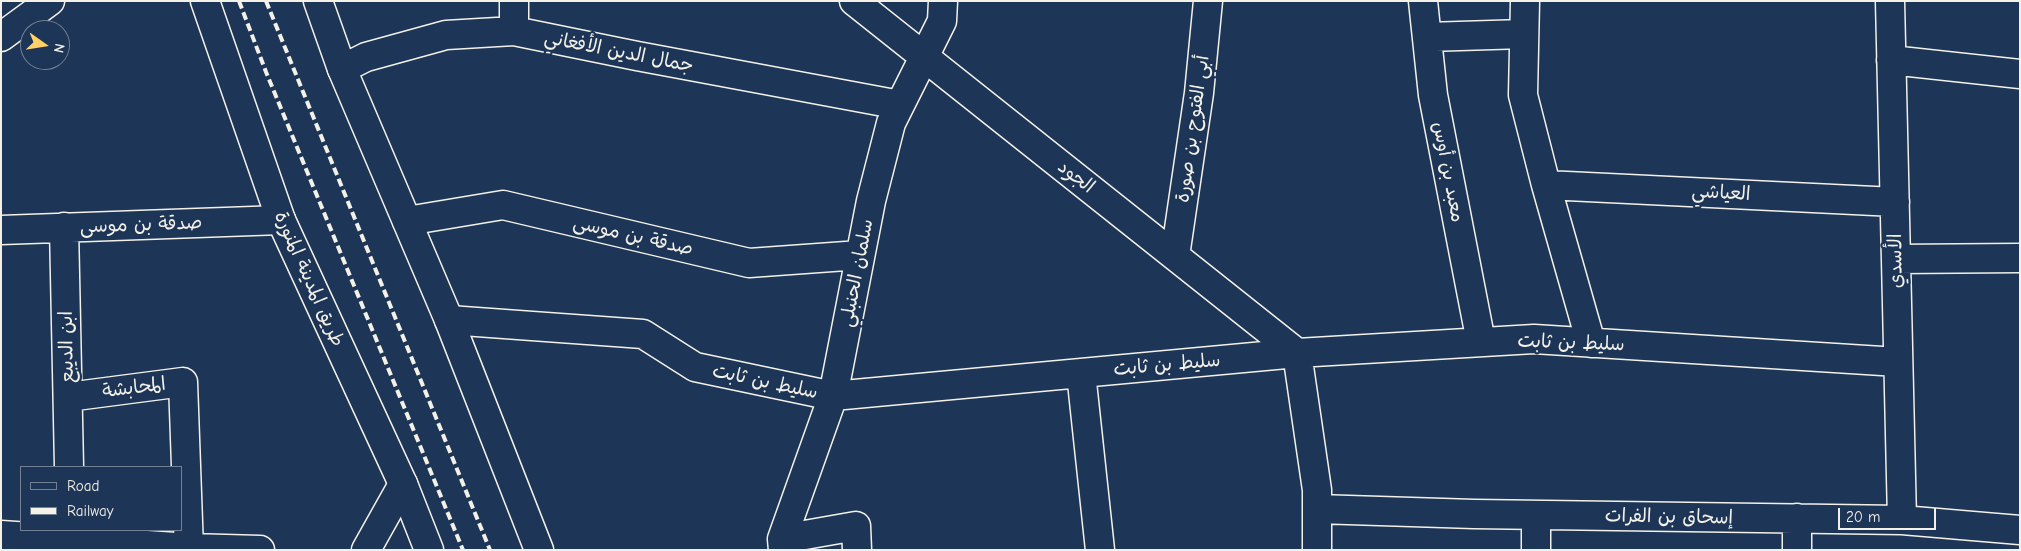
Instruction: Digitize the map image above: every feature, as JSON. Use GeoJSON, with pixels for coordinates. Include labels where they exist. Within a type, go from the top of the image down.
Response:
{"type":"FeatureCollection","features":[{"type":"Feature","properties":{"kind":"street"},"geometry":{"type":"LineString","coordinates":[[1,37],[50,1]]}},
{"type":"Feature","properties":{"kind":"street","name":"طريق المدينة المنورة"},"geometry":{"type":"LineString","coordinates":[[206,1],[281,220],[402,484],[429,550]]}},
{"type":"Feature","properties":{"kind":"street"},"geometry":{"type":"LineString","coordinates":[[318,1],[342,69],[449,320],[539,550]]}},
{"type":"Feature","properties":{"kind":"street"},"geometry":{"type":"LineString","coordinates":[[514,1],[514,31]]}},
{"type":"Feature","properties":{"kind":"street","name":"الجود"},"geometry":{"type":"LineString","coordinates":[[854,1],[1296,353]]}},
{"type":"Feature","properties":{"kind":"street","name":"سلمان الحنبلي"},"geometry":{"type":"LineString","coordinates":[[782,544],[833,396],[871,201],[891,123],[942,21],[943,1]]}},
{"type":"Feature","properties":{"kind":"street","name":"أبي الفتوح بن صورة"},"geometry":{"type":"LineString","coordinates":[[1175,256],[1199,92],[1208,1]]}},
{"type":"Feature","properties":{"kind":"street","name":"معبد بن أوس"},"geometry":{"type":"LineString","coordinates":[[1422,1],[1433,95],[1481,342]]}},
{"type":"Feature","properties":{"kind":"street"},"geometry":{"type":"LineString","coordinates":[[1525,1],[1523,95],[1546,185],[1591,342]]}},
{"type":"Feature","properties":{"kind":"street","name":"الأسدي"},"geometry":{"type":"LineString","coordinates":[[1890,1],[1902,520]]}},
{"type":"Feature","properties":{"kind":"street","name":"جمال الدين الأفغاني"},"geometry":{"type":"LineString","coordinates":[[342,69],[366,57],[446,35],[514,31],[900,105]]}},
{"type":"Feature","properties":{"kind":"street"},"geometry":{"type":"LineString","coordinates":[[1427,37],[1524,34]]}},
{"type":"Feature","properties":{"kind":"street"},"geometry":{"type":"LineString","coordinates":[[1891,60],[2020,74]]}},
{"type":"Feature","properties":{"kind":"street","name":"العياشي"},"geometry":{"type":"LineString","coordinates":[[1546,185],[1895,202]]}},
{"type":"Feature","properties":{"kind":"street","name":"صدقة بن موسى"},"geometry":{"type":"LineString","coordinates":[[407,221],[503,205],[748,263],[860,255]]}},
{"type":"Feature","properties":{"kind":"street","name":"صدقة بن موسى"},"geometry":{"type":"LineString","coordinates":[[1,230],[281,220]]}},
{"type":"Feature","properties":{"kind":"street","name":"ابن الديبع"},"geometry":{"type":"LineString","coordinates":[[64,227],[70,466]]}},
{"type":"Feature","properties":{"kind":"street"},"geometry":{"type":"LineString","coordinates":[[1896,259],[2020,258]]}},
{"type":"Feature","properties":{"kind":"street","name":"سليط بن ثابت"},"geometry":{"type":"LineString","coordinates":[[449,320],[643,334],[695,367],[833,396],[1296,353],[1534,339],[1898,362]]}},
{"type":"Feature","properties":{"kind":"street"},"geometry":{"type":"LineString","coordinates":[[1296,353],[1317,490],[1317,550]]}},
{"type":"Feature","properties":{"kind":"street"},"geometry":{"type":"LineString","coordinates":[[1081,373],[1100,550]]}},
{"type":"Feature","properties":{"kind":"street","name":"المحابشة"},"geometry":{"type":"LineString","coordinates":[[68,397],[183,382],[189,549]]}},
{"type":"Feature","properties":{"kind":"street"},"geometry":{"type":"LineString","coordinates":[[366,550],[402,484]]}},
{"type":"Feature","properties":{"kind":"street","name":"إسحاق بن الفرات"},"geometry":{"type":"LineString","coordinates":[[1317,509],[1536,515],[1902,520],[2020,530]]}},
{"type":"Feature","properties":{"kind":"street"},"geometry":{"type":"LineString","coordinates":[[1536,515],[1536,550]]}},
{"type":"Feature","properties":{"kind":"street"},"geometry":{"type":"LineString","coordinates":[[1797,518],[1797,550]]}},
{"type":"Feature","properties":{"kind":"street"},"geometry":{"type":"LineString","coordinates":[[782,544],[856,526],[857,550]]}},
{"type":"Feature","properties":{"kind":"street"},"geometry":{"type":"LineString","coordinates":[[1,535],[189,549],[260,550]]}},
{"type":"Feature","properties":{"kind":"railway"},"geometry":{"type":"LineString","coordinates":[[239,1],[266,72],[463,550]]}},
{"type":"Feature","properties":{"kind":"railway"},"geometry":{"type":"LineString","coordinates":[[266,1],[490,550]]}}]}
